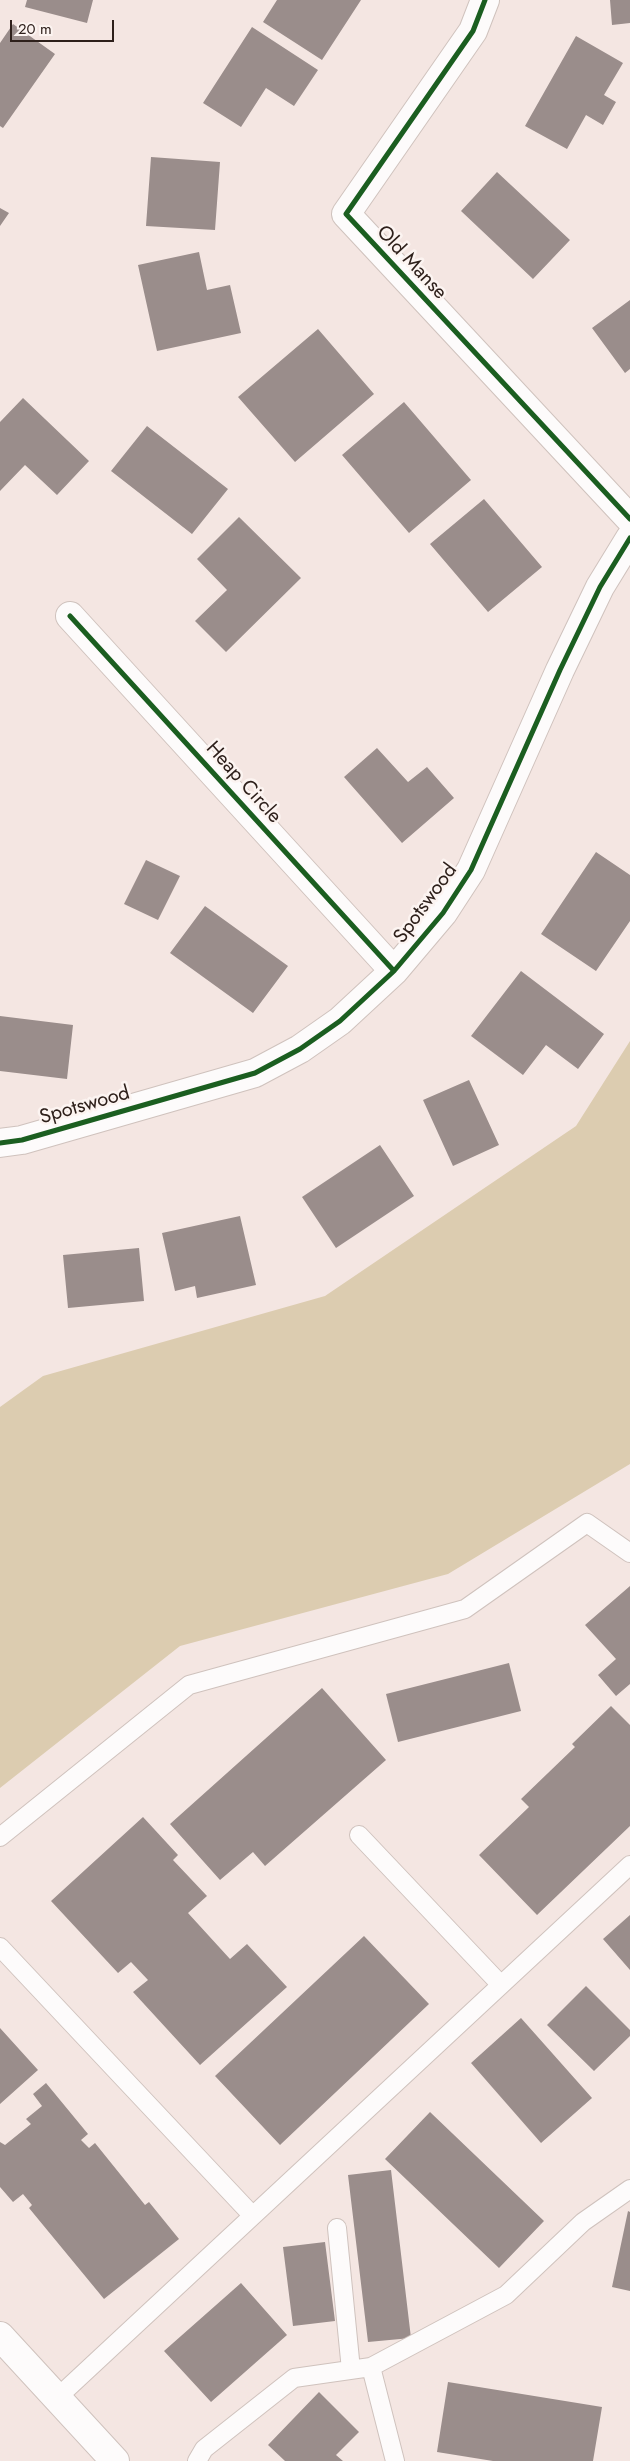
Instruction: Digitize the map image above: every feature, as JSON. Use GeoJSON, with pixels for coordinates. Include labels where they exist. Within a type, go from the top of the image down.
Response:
{"type":"FeatureCollection","features":[{"type":"Feature","properties":{"kind":"street","name":"Old Manse"},"geometry":{"type":"LineString","coordinates":[[485,0],[473,31],[346,214],[630,519]]}},
{"type":"Feature","properties":{"kind":"street","name":"Spotswood"},"geometry":{"type":"LineString","coordinates":[[0,1143],[22,1140],[255,1073],[300,1049],[340,1021],[394,970],[443,913],[471,870],[564,662],[600,587],[630,538]]}},
{"type":"Feature","properties":{"kind":"street","name":"Heap Circle"},"geometry":{"type":"LineString","coordinates":[[70,616],[394,970]]}},
{"type":"Feature","properties":{"kind":"street"},"geometry":{"type":"LineString","coordinates":[[0,2336],[115,2461]]}},
{"type":"Feature","properties":{"kind":"lane"},"geometry":{"type":"LineString","coordinates":[[0,1837],[189,1685],[465,1609],[587,1523],[630,1553]]}},
{"type":"Feature","properties":{"kind":"lane"},"geometry":{"type":"LineString","coordinates":[[359,1835],[502,1985]]}},
{"type":"Feature","properties":{"kind":"lane"},"geometry":{"type":"LineString","coordinates":[[57,2398],[630,1864]]}},
{"type":"Feature","properties":{"kind":"lane"},"geometry":{"type":"LineString","coordinates":[[0,1947],[252,2215]]}},
{"type":"Feature","properties":{"kind":"lane"},"geometry":{"type":"LineString","coordinates":[[197,2461],[204,2449],[294,2378],[371,2367],[506,2295],[583,2222],[630,2189]]}},
{"type":"Feature","properties":{"kind":"lane"},"geometry":{"type":"LineString","coordinates":[[337,2228],[351,2370]]}},
{"type":"Feature","properties":{"kind":"lane"},"geometry":{"type":"LineString","coordinates":[[371,2367],[395,2461]]}},
{"type":"Feature","properties":{"kind":"shaded area"},"geometry":{"type":"Polygon","coordinates":[[[630,1041],[630,1464],[448,1574],[180,1646],[0,1788],[0,1407],[43,1376],[325,1296],[576,1126],[630,1041]]]}},
{"type":"Feature","properties":{"kind":"building"},"geometry":{"type":"Polygon","coordinates":[[[27,0],[93,0],[87,23],[25,7],[27,0]]]}},
{"type":"Feature","properties":{"kind":"building"},"geometry":{"type":"Polygon","coordinates":[[[277,0],[361,0],[322,60],[263,22],[277,0]]]}},
{"type":"Feature","properties":{"kind":"building"},"geometry":{"type":"Polygon","coordinates":[[[610,0],[630,0],[630,23],[612,25],[610,0]]]}},
{"type":"Feature","properties":{"kind":"building"},"geometry":{"type":"Polygon","coordinates":[[[13,24],[55,54],[3,128],[0,126],[0,43],[13,24]]]}},
{"type":"Feature","properties":{"kind":"building"},"geometry":{"type":"Polygon","coordinates":[[[252,27],[318,70],[294,106],[266,88],[241,127],[203,103],[252,27]]]}},
{"type":"Feature","properties":{"kind":"building"},"geometry":{"type":"Polygon","coordinates":[[[576,36],[623,63],[604,95],[616,102],[603,125],[586,115],[567,149],[525,126],[576,36]]]}},
{"type":"Feature","properties":{"kind":"building"},"geometry":{"type":"Polygon","coordinates":[[[151,157],[220,162],[215,230],[146,226],[151,157]]]}},
{"type":"Feature","properties":{"kind":"building"},"geometry":{"type":"Polygon","coordinates":[[[497,172],[570,240],[533,279],[461,211],[497,172]]]}},
{"type":"Feature","properties":{"kind":"building"},"geometry":{"type":"Polygon","coordinates":[[[0,208],[9,213],[0,226],[0,208]]]}},
{"type":"Feature","properties":{"kind":"building"},"geometry":{"type":"Polygon","coordinates":[[[199,252],[207,290],[230,285],[241,333],[157,351],[138,265],[199,252]]]}},
{"type":"Feature","properties":{"kind":"building"},"geometry":{"type":"Polygon","coordinates":[[[630,300],[630,369],[625,373],[592,328],[630,300]]]}},
{"type":"Feature","properties":{"kind":"building"},"geometry":{"type":"Polygon","coordinates":[[[318,329],[374,394],[295,462],[238,397],[318,329]]]}},
{"type":"Feature","properties":{"kind":"building"},"geometry":{"type":"Polygon","coordinates":[[[23,398],[89,461],[57,495],[25,465],[0,491],[0,422],[23,398]]]}},
{"type":"Feature","properties":{"kind":"building"},"geometry":{"type":"Polygon","coordinates":[[[404,402],[471,480],[409,533],[342,455],[404,402]]]}},
{"type":"Feature","properties":{"kind":"building"},"geometry":{"type":"Polygon","coordinates":[[[147,426],[228,489],[192,534],[111,471],[147,426]]]}},
{"type":"Feature","properties":{"kind":"building"},"geometry":{"type":"Polygon","coordinates":[[[484,499],[542,567],[488,612],[430,544],[484,499]]]}},
{"type":"Feature","properties":{"kind":"building"},"geometry":{"type":"Polygon","coordinates":[[[239,517],[301,578],[226,652],[195,621],[227,590],[197,559],[239,517]]]}},
{"type":"Feature","properties":{"kind":"building"},"geometry":{"type":"Polygon","coordinates":[[[377,748],[408,782],[427,767],[454,798],[402,843],[344,777],[377,748]]]}},
{"type":"Feature","properties":{"kind":"building"},"geometry":{"type":"Polygon","coordinates":[[[596,852],[630,875],[630,921],[596,971],[541,934],[596,852]]]}},
{"type":"Feature","properties":{"kind":"building"},"geometry":{"type":"Polygon","coordinates":[[[146,860],[180,876],[158,920],[124,904],[146,860]]]}},
{"type":"Feature","properties":{"kind":"building"},"geometry":{"type":"Polygon","coordinates":[[[205,906],[288,966],[253,1013],[170,953],[205,906]]]}},
{"type":"Feature","properties":{"kind":"building"},"geometry":{"type":"Polygon","coordinates":[[[521,971],[604,1034],[578,1069],[546,1045],[523,1075],[471,1036],[521,971]]]}},
{"type":"Feature","properties":{"kind":"building"},"geometry":{"type":"Polygon","coordinates":[[[0,1016],[73,1025],[67,1079],[0,1071],[0,1016]]]}},
{"type":"Feature","properties":{"kind":"building"},"geometry":{"type":"Polygon","coordinates":[[[469,1080],[499,1145],[453,1166],[423,1100],[469,1080]]]}},
{"type":"Feature","properties":{"kind":"building"},"geometry":{"type":"Polygon","coordinates":[[[380,1145],[414,1196],[336,1248],[302,1197],[380,1145]]]}},
{"type":"Feature","properties":{"kind":"building"},"geometry":{"type":"Polygon","coordinates":[[[240,1216],[256,1285],[197,1298],[195,1286],[175,1291],[162,1233],[240,1216]]]}},
{"type":"Feature","properties":{"kind":"building"},"geometry":{"type":"Polygon","coordinates":[[[139,1248],[144,1301],[68,1308],[63,1255],[139,1248]]]}},
{"type":"Feature","properties":{"kind":"building"},"geometry":{"type":"Polygon","coordinates":[[[630,1586],[630,1684],[616,1696],[598,1675],[616,1659],[585,1625],[630,1586]]]}},
{"type":"Feature","properties":{"kind":"building"},"geometry":{"type":"Polygon","coordinates":[[[509,1663],[521,1711],[398,1742],[386,1694],[509,1663]]]}},
{"type":"Feature","properties":{"kind":"building"},"geometry":{"type":"Polygon","coordinates":[[[322,1688],[386,1760],[265,1866],[253,1852],[220,1880],[170,1824],[322,1688]]]}},
{"type":"Feature","properties":{"kind":"building"},"geometry":{"type":"Polygon","coordinates":[[[611,1706],[630,1725],[630,1826],[537,1915],[479,1855],[529,1807],[521,1799],[575,1747],[572,1744],[611,1706]]]}},
{"type":"Feature","properties":{"kind":"building"},"geometry":{"type":"Polygon","coordinates":[[[143,1817],[178,1855],[173,1860],[207,1896],[188,1913],[230,1959],[247,1944],[287,1987],[200,2065],[133,1992],[148,1980],[131,1962],[118,1973],[51,1901],[143,1817]]]}},
{"type":"Feature","properties":{"kind":"building"},"geometry":{"type":"Polygon","coordinates":[[[630,1915],[630,1970],[603,1939],[630,1915]]]}},
{"type":"Feature","properties":{"kind":"building"},"geometry":{"type":"Polygon","coordinates":[[[364,1936],[429,2004],[280,2145],[215,2076],[364,1936]]]}},
{"type":"Feature","properties":{"kind":"building"},"geometry":{"type":"Polygon","coordinates":[[[586,1986],[630,2030],[630,2036],[594,2071],[547,2025],[586,1986]]]}},
{"type":"Feature","properties":{"kind":"building"},"geometry":{"type":"Polygon","coordinates":[[[521,2018],[592,2098],[541,2143],[471,2063],[521,2018]]]}},
{"type":"Feature","properties":{"kind":"building"},"geometry":{"type":"Polygon","coordinates":[[[0,2028],[38,2070],[0,2104],[0,2028]]]}},
{"type":"Feature","properties":{"kind":"building"},"geometry":{"type":"Polygon","coordinates":[[[46,2083],[88,2134],[81,2140],[89,2148],[95,2143],[145,2205],[149,2202],[179,2239],[104,2299],[29,2208],[32,2205],[23,2194],[13,2202],[0,2187],[0,2142],[5,2145],[31,2124],[26,2119],[42,2106],[33,2094],[46,2083]]]}},
{"type":"Feature","properties":{"kind":"building"},"geometry":{"type":"Polygon","coordinates":[[[430,2112],[544,2221],[499,2268],[385,2159],[430,2112]]]}},
{"type":"Feature","properties":{"kind":"building"},"geometry":{"type":"Polygon","coordinates":[[[391,2170],[411,2338],[368,2342],[348,2175],[391,2170]]]}},
{"type":"Feature","properties":{"kind":"building"},"geometry":{"type":"Polygon","coordinates":[[[628,2211],[630,2212],[630,2291],[612,2287],[628,2211]]]}},
{"type":"Feature","properties":{"kind":"building"},"geometry":{"type":"Polygon","coordinates":[[[325,2242],[335,2321],[293,2326],[283,2247],[325,2242]]]}},
{"type":"Feature","properties":{"kind":"building"},"geometry":{"type":"Polygon","coordinates":[[[241,2283],[287,2335],[211,2402],[164,2351],[241,2283]]]}},
{"type":"Feature","properties":{"kind":"building"},"geometry":{"type":"Polygon","coordinates":[[[448,2382],[602,2407],[593,2461],[493,2461],[437,2452],[448,2382]]]}},
{"type":"Feature","properties":{"kind":"building"},"geometry":{"type":"Polygon","coordinates":[[[319,2392],[359,2432],[336,2455],[343,2461],[285,2461],[268,2445],[319,2392]]]}},
{"type":"Feature","properties":{"kind":"cycle path"},"geometry":{"type":"LineString","coordinates":[[485,0],[473,31],[346,214],[630,519]]}},
{"type":"Feature","properties":{"kind":"cycle path"},"geometry":{"type":"LineString","coordinates":[[0,1143],[22,1140],[255,1073],[300,1049],[340,1021],[394,971],[443,913],[471,870],[560,670],[600,587],[630,538]]}},
{"type":"Feature","properties":{"kind":"cycle path"},"geometry":{"type":"LineString","coordinates":[[70,616],[394,971]]}}]}
